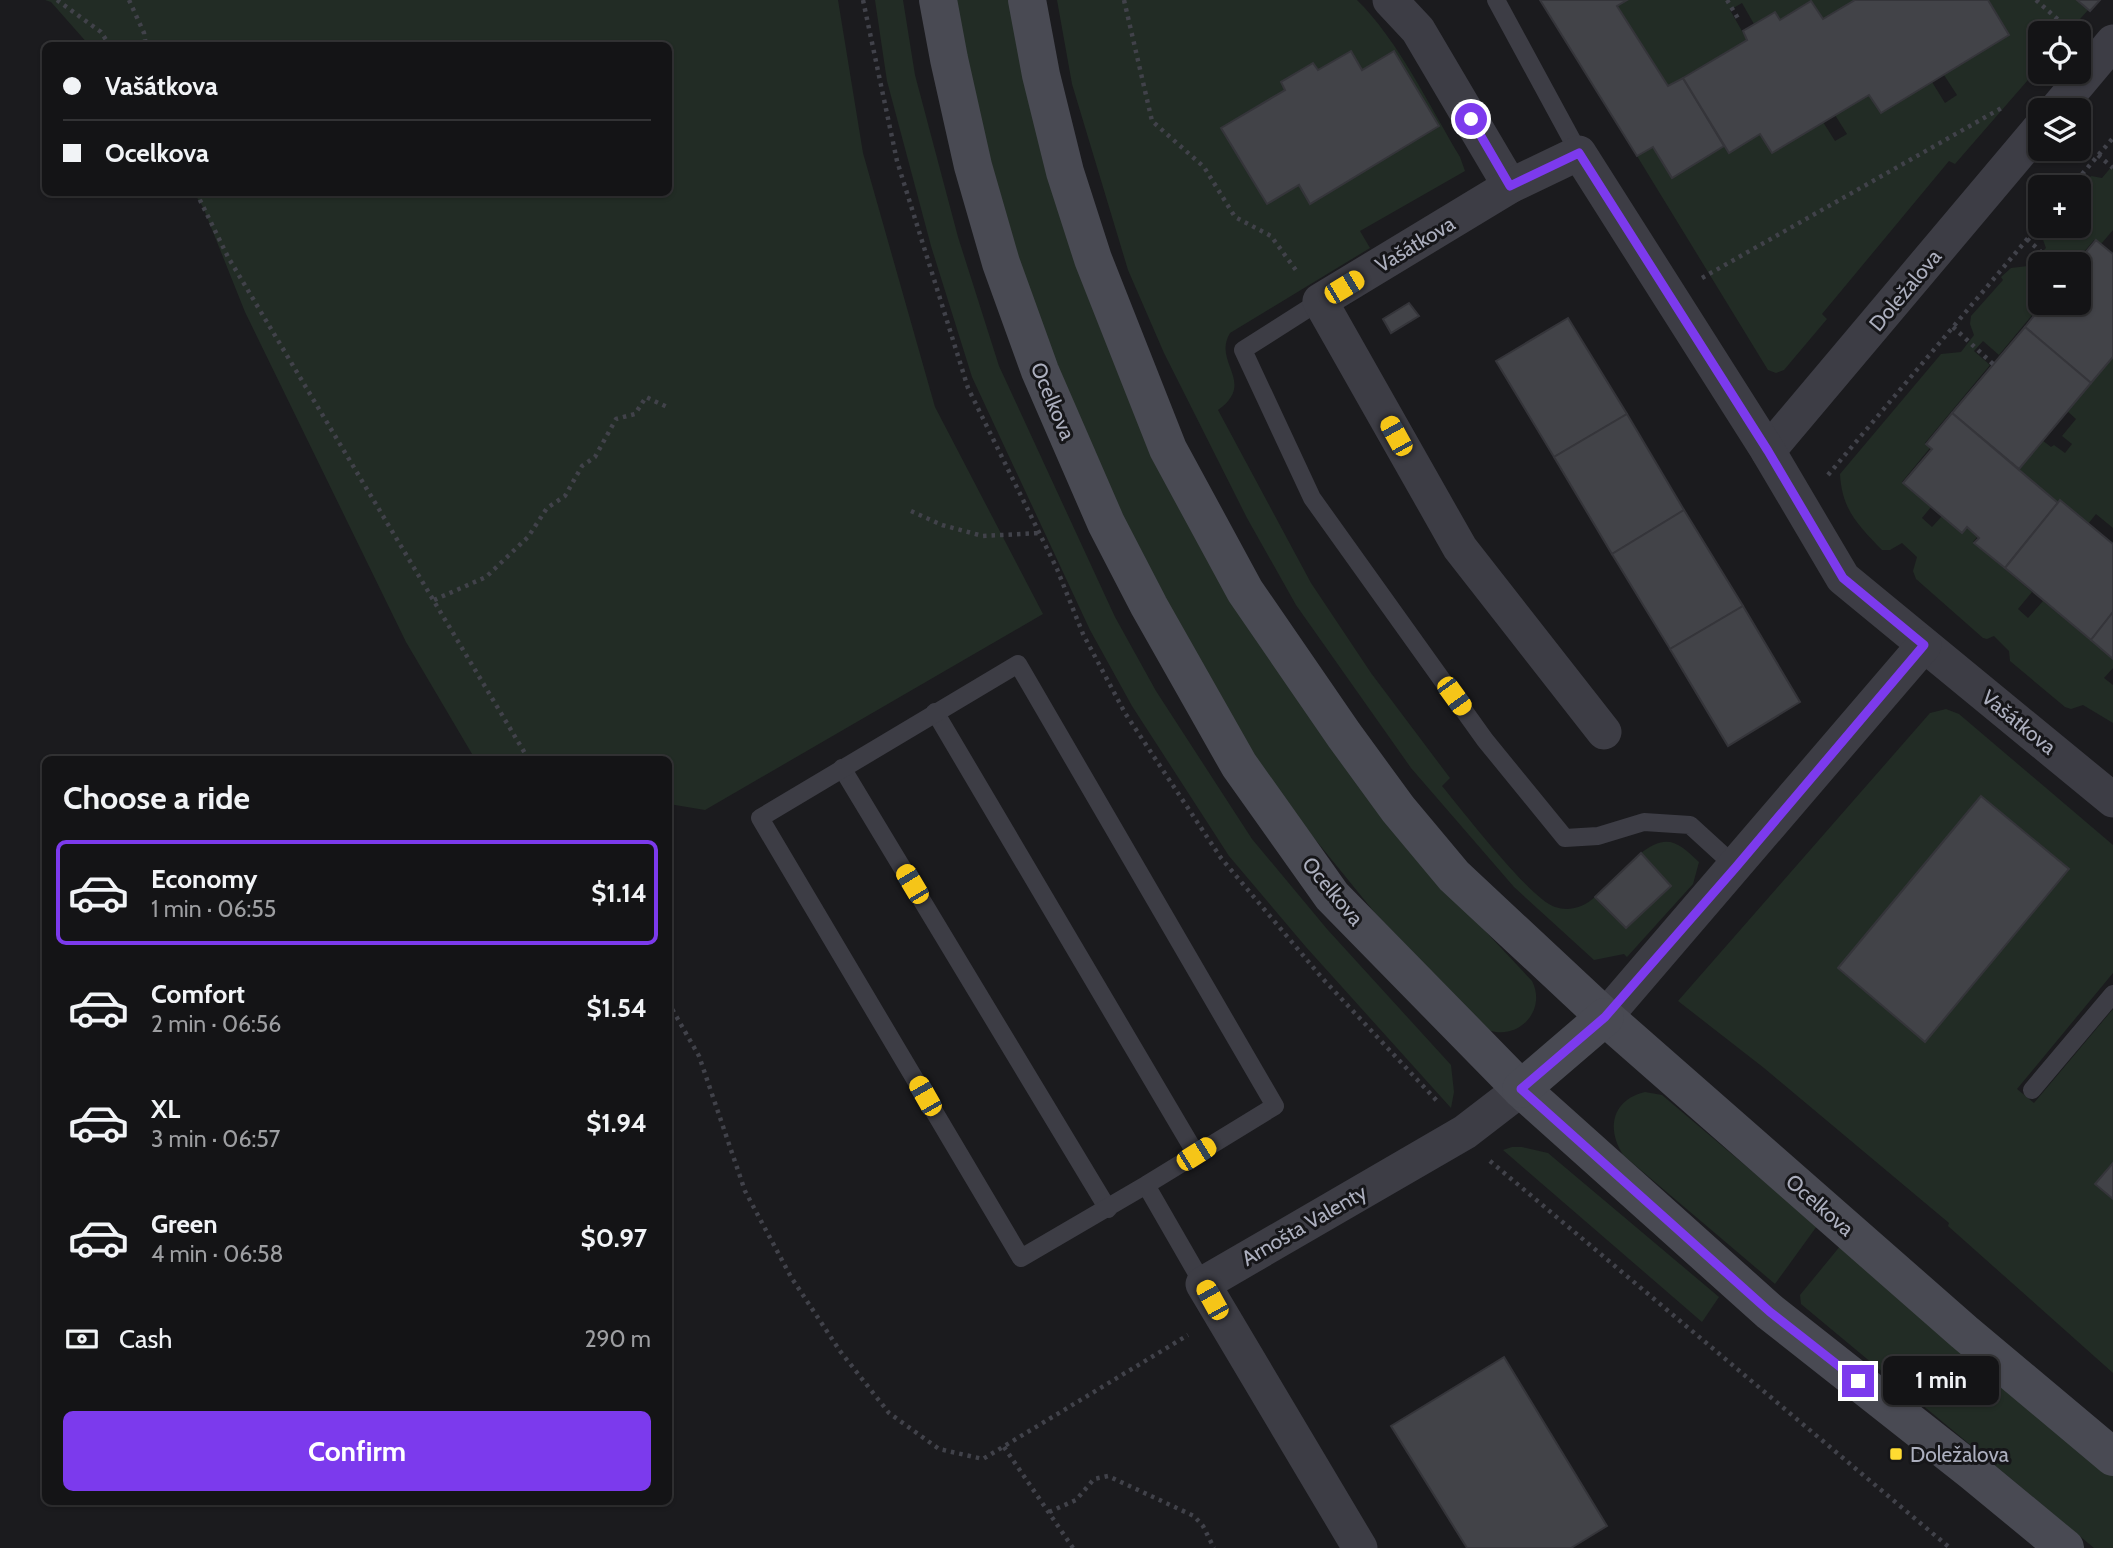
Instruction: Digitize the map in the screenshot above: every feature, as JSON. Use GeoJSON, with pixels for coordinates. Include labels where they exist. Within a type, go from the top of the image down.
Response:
{"type":"FeatureCollection","features":[{"type":"Feature","properties":{"kind":"street","name":"Ocelkova"},"geometry":{"type":"LineString","coordinates":[[938,0],[973,166],[1001,263],[1040,371],[1106,523],[1149,606],[1239,765],[1332,896],[1521,1089],[1770,1312],[2065,1548]]}},
{"type":"Feature","properties":{"kind":"street","name":"Ocelkova"},"geometry":{"type":"LineString","coordinates":[[1027,0],[1041,75],[1065,172],[1093,259],[1168,449],[1245,591],[1398,809],[1454,876],[1605,1017],[1964,1332],[2113,1457]]}},
{"type":"Feature","properties":{"kind":"street"},"geometry":{"type":"LineString","coordinates":[[1390,0],[1418,30],[1510,186]]}},
{"type":"Feature","properties":{"kind":"street"},"geometry":{"type":"LineString","coordinates":[[2066,98],[2113,42]]}},
{"type":"Feature","properties":{"kind":"street","name":"Doležalova"},"geometry":{"type":"LineString","coordinates":[[1768,451],[2028,142]]}},
{"type":"Feature","properties":{"kind":"street","name":"Vašátkova"},"geometry":{"type":"LineString","coordinates":[[1320,301],[1510,186],[1579,153],[1768,451],[1843,578],[2113,800]]}},
{"type":"Feature","properties":{"kind":"street"},"geometry":{"type":"LineString","coordinates":[[1320,301],[1460,548],[1604,732]]}},
{"type":"Feature","properties":{"kind":"street"},"geometry":{"type":"LineString","coordinates":[[1521,1089],[1605,1017],[1924,645]]}},
{"type":"Feature","properties":{"kind":"street","name":"Arnošta Valenty"},"geometry":{"type":"LineString","coordinates":[[1203,1284],[1465,1132],[1521,1089]]}},
{"type":"Feature","properties":{"kind":"street"},"geometry":{"type":"LineString","coordinates":[[1203,1284],[1360,1548]]}},
{"type":"Feature","properties":{"kind":"lane"},"geometry":{"type":"LineString","coordinates":[[1496,0],[1579,153]]}},
{"type":"Feature","properties":{"kind":"lane"},"geometry":{"type":"LineString","coordinates":[[1320,301],[1243,350],[1312,498],[1486,740],[1565,838],[1598,836],[1644,822],[1690,825],[1736,867]]}},
{"type":"Feature","properties":{"kind":"lane"},"geometry":{"type":"LineString","coordinates":[[1018,664],[1275,1105],[1108,1209],[1021,1258],[760,818],[935,712],[1018,664]]}},
{"type":"Feature","properties":{"kind":"lane"},"geometry":{"type":"LineString","coordinates":[[935,712],[1196,1154]]}},
{"type":"Feature","properties":{"kind":"lane"},"geometry":{"type":"LineString","coordinates":[[842,768],[1108,1209]]}},
{"type":"Feature","properties":{"kind":"lane"},"geometry":{"type":"LineString","coordinates":[[2032,1090],[2113,994]]}},
{"type":"Feature","properties":{"kind":"lane"},"geometry":{"type":"LineString","coordinates":[[1146,1185],[1203,1284]]}},
{"type":"Feature","properties":{"kind":"path"},"geometry":{"type":"LineString","coordinates":[[57,0],[101,32],[107,42]]}},
{"type":"Feature","properties":{"kind":"path"},"geometry":{"type":"LineString","coordinates":[[129,0],[145,42]]}},
{"type":"Feature","properties":{"kind":"path"},"geometry":{"type":"LineString","coordinates":[[1124,0],[1152,121],[1204,167],[1235,217],[1271,236],[1320,301]]}},
{"type":"Feature","properties":{"kind":"path"},"geometry":{"type":"LineString","coordinates":[[1727,0],[1739,20]]}},
{"type":"Feature","properties":{"kind":"path"},"geometry":{"type":"LineString","coordinates":[[2036,0],[2060,21]]}},
{"type":"Feature","properties":{"kind":"path"},"geometry":{"type":"LineString","coordinates":[[1670,296],[2009,104]]}},
{"type":"Feature","properties":{"kind":"path"},"geometry":{"type":"LineString","coordinates":[[2081,175],[2113,138]]}},
{"type":"Feature","properties":{"kind":"path"},"geometry":{"type":"LineString","coordinates":[[2098,155],[2113,168]]}},
{"type":"Feature","properties":{"kind":"path"},"geometry":{"type":"LineString","coordinates":[[198,196],[228,257],[527,756]]}},
{"type":"Feature","properties":{"kind":"path"},"geometry":{"type":"LineString","coordinates":[[1791,425],[1825,478],[2027,239],[2041,252]]}},
{"type":"Feature","properties":{"kind":"path"},"geometry":{"type":"LineString","coordinates":[[1953,327],[1993,364]]}},
{"type":"Feature","properties":{"kind":"path"},"geometry":{"type":"LineString","coordinates":[[433,601],[486,577],[528,537],[547,508],[565,496],[582,466],[595,457],[615,419],[635,414],[646,397],[667,407]]}},
{"type":"Feature","properties":{"kind":"path"},"geometry":{"type":"LineString","coordinates":[[911,511],[942,525],[983,536],[1040,533]]}},
{"type":"Feature","properties":{"kind":"path"},"geometry":{"type":"LineString","coordinates":[[672,1009],[699,1056],[745,1191],[791,1277],[840,1351],[889,1413],[939,1449],[983,1460],[1221,1315]]}},
{"type":"Feature","properties":{"kind":"path"},"geometry":{"type":"LineString","coordinates":[[1465,1132],[1488,1159],[1950,1548]]}},
{"type":"Feature","properties":{"kind":"path"},"geometry":{"type":"LineString","coordinates":[[1004,1447],[1073,1548]]}},
{"type":"Feature","properties":{"kind":"path"},"geometry":{"type":"LineString","coordinates":[[1049,1512],[1076,1500],[1094,1479],[1108,1476],[1194,1516],[1203,1526],[1214,1548]]}},
{"type":"Feature","properties":{"kind":"shaded area"},"geometry":{"type":"Polygon","coordinates":[[[45,0],[838,0],[863,153],[935,407],[1043,614],[705,810],[672,804],[672,756],[473,756],[406,642],[245,312],[203,207],[196,196],[672,196],[672,42],[86,42],[51,2],[45,0]]]}},
{"type":"Feature","properties":{"kind":"shaded area"},"geometry":{"type":"Polygon","coordinates":[[[875,0],[903,0],[915,75],[958,237],[999,366],[1115,617],[1156,691],[1252,839],[1327,929],[1451,1065],[1454,1092],[1451,1108],[1306,947],[1229,856],[1132,706],[1090,630],[972,377],[931,246],[887,81],[875,0]]]}},
{"type":"Feature","properties":{"kind":"shaded area"},"geometry":{"type":"Polygon","coordinates":[[[947,0],[1016,0],[1125,380],[1426,868],[1532,981],[1536,1002],[1533,1012],[1520,1027],[1510,1031],[1488,1030],[1375,913],[1288,806],[1213,695],[1122,535],[1015,273],[947,0]]]}},
{"type":"Feature","properties":{"kind":"shaded area"},"geometry":{"type":"Polygon","coordinates":[[[1057,0],[1357,0],[1400,54],[1460,157],[1465,171],[1360,231],[1370,248],[1230,333],[1226,354],[1234,390],[1229,400],[1218,410],[1311,583],[1371,673],[1450,778],[1442,786],[1530,889],[1544,901],[1566,909],[1576,908],[1595,897],[1626,928],[1671,886],[1641,853],[1658,843],[1672,842],[1685,849],[1699,862],[1693,884],[1627,957],[1624,954],[1594,960],[1514,887],[1411,768],[1296,605],[1247,518],[1164,353],[1128,270],[1072,84],[1057,0]],[[1351,51],[1318,70],[1313,63],[1281,82],[1285,90],[1221,128],[1299,185],[1310,203],[1439,126],[1394,51],[1362,70],[1351,51]]]}},
{"type":"Feature","properties":{"kind":"shaded area"},"geometry":{"type":"Polygon","coordinates":[[[1627,0],[1855,0],[1823,19],[1811,1],[1780,20],[1774,12],[1754,24],[1742,3],[1730,10],[1747,40],[1668,86],[1617,6],[1627,0]]]}},
{"type":"Feature","properties":{"kind":"shaded area"},"geometry":{"type":"Polygon","coordinates":[[[1988,0],[2077,0],[2088,10],[2080,19],[2028,21],[2028,80],[1955,164],[1949,161],[1822,314],[1827,319],[1784,370],[1776,373],[1768,370],[1637,156],[1653,147],[1672,178],[1724,146],[1729,153],[1760,134],[1823,122],[1835,141],[1847,134],[1835,115],[1869,95],[1881,113],[1932,82],[1945,103],[1957,95],[1944,75],[2009,35],[1988,0]]]}},
{"type":"Feature","properties":{"kind":"shaded area"},"geometry":{"type":"Polygon","coordinates":[[[2113,165],[2113,230],[2101,244],[2094,240],[2084,252],[2042,252],[2046,248],[2042,238],[2091,238],[2091,176],[2102,178],[2113,165]]]}},
{"type":"Feature","properties":{"kind":"shaded area"},"geometry":{"type":"Polygon","coordinates":[[[2028,266],[2028,315],[2032,315],[1999,355],[1983,341],[1974,351],[1990,365],[1925,443],[1930,448],[1902,482],[1931,507],[1922,518],[1932,527],[1942,516],[1967,527],[1978,536],[1973,542],[2032,592],[2018,609],[2028,618],[2043,601],[2113,659],[2113,668],[2104,678],[2113,685],[2113,723],[2083,705],[2071,709],[2065,707],[2010,661],[2009,651],[1994,636],[1983,638],[1916,579],[1913,571],[1917,557],[1902,543],[1890,550],[1882,550],[1853,516],[1841,487],[1840,474],[1941,354],[1961,352],[1974,335],[1970,324],[1971,316],[2011,268],[2028,266]]]}},
{"type":"Feature","properties":{"kind":"shaded area"},"geometry":{"type":"Polygon","coordinates":[[[2113,355],[2113,528],[2096,514],[2088,524],[2017,469],[2042,440],[2065,453],[2072,444],[2062,436],[2076,419],[2066,410],[2113,355]]]}},
{"type":"Feature","properties":{"kind":"shaded area"},"geometry":{"type":"Polygon","coordinates":[[[1946,709],[1959,714],[2113,845],[2113,973],[2017,1089],[2034,1103],[2113,1009],[2113,1163],[2096,1184],[2113,1199],[2113,1373],[1948,1226],[1949,1223],[1764,1068],[1678,1001],[1930,713],[1946,709]],[[1981,796],[1838,968],[2069,869],[1981,796]]]}},
{"type":"Feature","properties":{"kind":"shaded area"},"geometry":{"type":"Polygon","coordinates":[[[1645,1092],[1662,1095],[1817,1226],[1775,1284],[1623,1155],[1615,1135],[1615,1116],[1625,1101],[1645,1092]]]}},
{"type":"Feature","properties":{"kind":"shaded area"},"geometry":{"type":"Polygon","coordinates":[[[1512,1147],[1548,1153],[1719,1297],[1702,1322],[1503,1150],[1512,1147]]]}},
{"type":"Feature","properties":{"kind":"shaded area"},"geometry":{"type":"Polygon","coordinates":[[[1841,1245],[2113,1476],[2113,1548],[2094,1548],[1801,1304],[1800,1295],[1841,1245]]]}},
{"type":"Feature","properties":{"kind":"building"},"geometry":{"type":"Polygon","coordinates":[[[1540,0],[1627,0],[1617,6],[1668,86],[1683,78],[1724,146],[1672,178],[1653,147],[1637,156],[1540,0]]]}},
{"type":"Feature","properties":{"kind":"building"},"geometry":{"type":"Polygon","coordinates":[[[1855,0],[1988,0],[2009,35],[1881,113],[1869,95],[1772,153],[1760,134],[1729,153],[1683,78],[1747,40],[1743,31],[1775,12],[1780,20],[1811,1],[1823,19],[1855,0]]]}},
{"type":"Feature","properties":{"kind":"building"},"geometry":{"type":"Polygon","coordinates":[[[2077,0],[2100,0],[2090,11],[2077,0]]]}},
{"type":"Feature","properties":{"kind":"building"},"geometry":{"type":"Polygon","coordinates":[[[1351,51],[1362,70],[1394,51],[1439,126],[1310,204],[1299,185],[1267,204],[1221,128],[1285,90],[1281,82],[1313,63],[1318,70],[1351,51]]]}},
{"type":"Feature","properties":{"kind":"building"},"geometry":{"type":"Polygon","coordinates":[[[2096,240],[2113,254],[2113,357],[2091,383],[2025,327],[2034,315],[2091,315],[2091,252],[2086,252],[2096,240]]]}},
{"type":"Feature","properties":{"kind":"building"},"geometry":{"type":"Polygon","coordinates":[[[1409,303],[1419,316],[1391,333],[1383,319],[1409,303]]]}},
{"type":"Feature","properties":{"kind":"building"},"geometry":{"type":"Polygon","coordinates":[[[1568,318],[1627,414],[1554,457],[1496,361],[1568,318]]]}},
{"type":"Feature","properties":{"kind":"building"},"geometry":{"type":"Polygon","coordinates":[[[2025,327],[2091,383],[2019,469],[1952,413],[2025,327]]]}},
{"type":"Feature","properties":{"kind":"building"},"geometry":{"type":"Polygon","coordinates":[[[1952,413],[2058,503],[2005,568],[1974,543],[1979,538],[1967,527],[1962,533],[1903,483],[1932,449],[1926,444],[1952,413]]]}},
{"type":"Feature","properties":{"kind":"building"},"geometry":{"type":"Polygon","coordinates":[[[1627,414],[1684,510],[1612,554],[1554,457],[1627,414]]]}},
{"type":"Feature","properties":{"kind":"building"},"geometry":{"type":"Polygon","coordinates":[[[2060,500],[2113,544],[2113,612],[2091,640],[2005,568],[2060,500]]]}},
{"type":"Feature","properties":{"kind":"building"},"geometry":{"type":"Polygon","coordinates":[[[1684,510],[1743,606],[1670,649],[1612,554],[1684,510]]]}},
{"type":"Feature","properties":{"kind":"building"},"geometry":{"type":"Polygon","coordinates":[[[1743,606],[1800,702],[1728,746],[1670,649],[1743,606]]]}},
{"type":"Feature","properties":{"kind":"building"},"geometry":{"type":"Polygon","coordinates":[[[2113,612],[2113,659],[2091,640],[2113,612]]]}},
{"type":"Feature","properties":{"kind":"building"},"geometry":{"type":"Polygon","coordinates":[[[1981,796],[2069,869],[1925,1042],[1838,968],[1981,796]]]}},
{"type":"Feature","properties":{"kind":"building"},"geometry":{"type":"Polygon","coordinates":[[[1641,853],[1671,886],[1626,928],[1595,897],[1641,853]]]}},
{"type":"Feature","properties":{"kind":"building"},"geometry":{"type":"Polygon","coordinates":[[[2113,1163],[2113,1199],[2095,1184],[2113,1163]]]}},
{"type":"Feature","properties":{"kind":"building"},"geometry":{"type":"Polygon","coordinates":[[[1504,1357],[1607,1526],[1571,1548],[1467,1548],[1391,1426],[1504,1357]]]}},
{"type":"Feature","properties":{"kind":"place","name":"Doležalova"},"geometry":{"type":"Point","coordinates":[1896,1454]}},
{"type":"Feature","properties":{"kind":"route"},"geometry":{"type":"LineString","coordinates":[[1471,119],[1510,186],[1579,153],[1768,451],[1843,578],[1924,645],[1605,1017],[1521,1089],[1770,1312],[1858,1381]]}}]}
